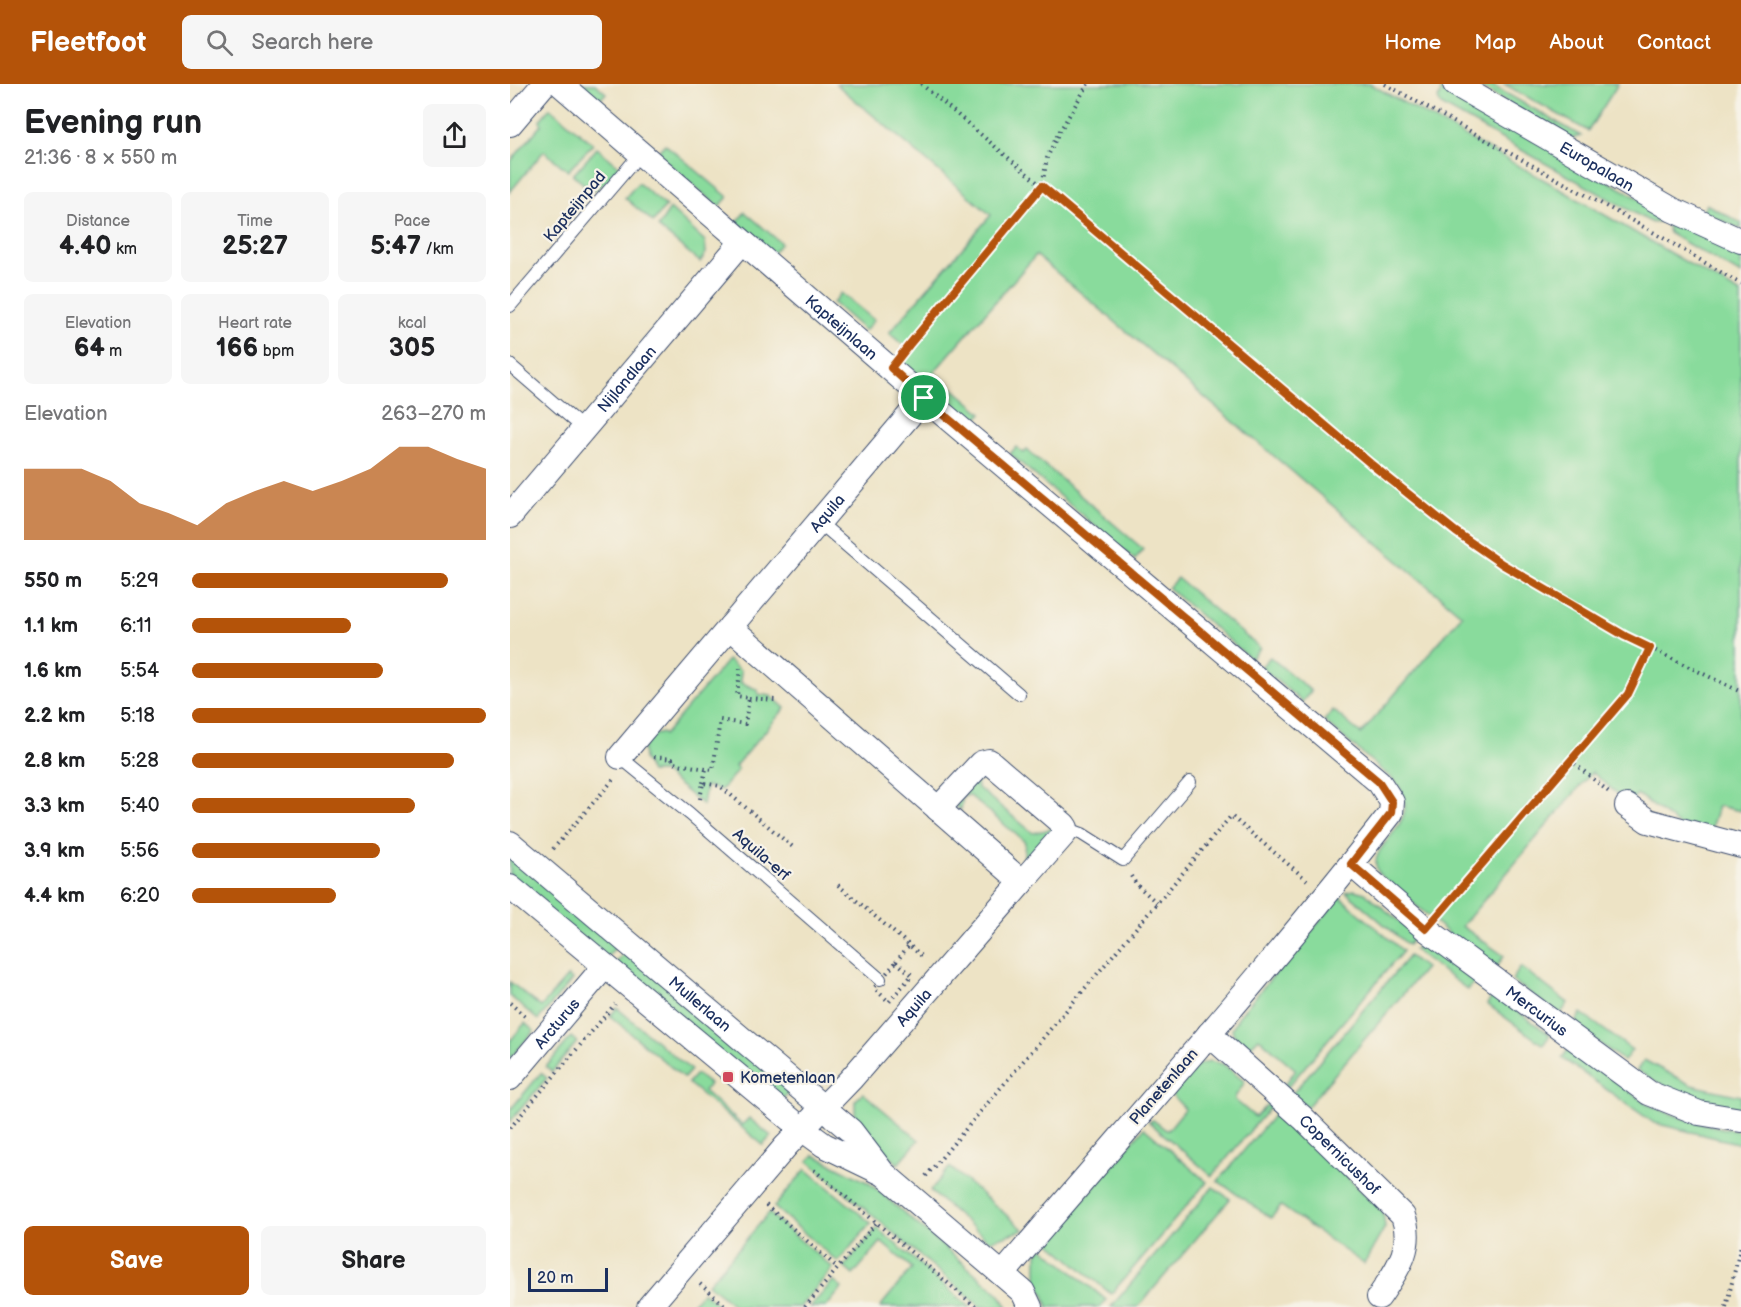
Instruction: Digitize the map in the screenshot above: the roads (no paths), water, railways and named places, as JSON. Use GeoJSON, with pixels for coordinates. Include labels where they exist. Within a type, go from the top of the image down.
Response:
{"type":"FeatureCollection","features":[{"type":"Feature","properties":{"kind":"street"},"geometry":{"type":"LineString","coordinates":[[510,124],[544,84]]}},
{"type":"Feature","properties":{"kind":"street","name":"Kapteijnlaan"},"geometry":{"type":"LineString","coordinates":[[560,84],[924,398],[1379,782],[1392,802],[1391,813],[1351,864]]}},
{"type":"Feature","properties":{"kind":"street","name":"Europalaan"},"geometry":{"type":"LineString","coordinates":[[1455,84],[1673,210],[1741,241]]}},
{"type":"Feature","properties":{"kind":"street","name":"Nijlandlaan"},"geometry":{"type":"LineString","coordinates":[[510,516],[742,242]]}},
{"type":"Feature","properties":{"kind":"street","name":"Aquila"},"geometry":{"type":"LineString","coordinates":[[623,758],[924,398]]}},
{"type":"Feature","properties":{"kind":"street"},"geometry":{"type":"LineString","coordinates":[[732,629],[1022,882]]}},
{"type":"Feature","properties":{"kind":"street"},"geometry":{"type":"LineString","coordinates":[[938,809],[981,763],[989,761],[1066,828]]}},
{"type":"Feature","properties":{"kind":"street"},"geometry":{"type":"LineString","coordinates":[[1627,806],[1648,821],[1741,846]]}},
{"type":"Feature","properties":{"kind":"street","name":"Aquila"},"geometry":{"type":"LineString","coordinates":[[794,1138],[825,1108],[943,974],[1065,833],[1066,828]]}},
{"type":"Feature","properties":{"kind":"street","name":"Mullerlaan"},"geometry":{"type":"LineString","coordinates":[[510,843],[825,1108],[851,1131],[883,1173],[1003,1274]]}},
{"type":"Feature","properties":{"kind":"street","name":"Mercurius"},"geometry":{"type":"LineString","coordinates":[[1351,864],[1426,929],[1649,1093],[1698,1113],[1741,1120]]}},
{"type":"Feature","properties":{"kind":"street","name":"Planetenlaan"},"geometry":{"type":"LineString","coordinates":[[1003,1274],[1351,864]]}},
{"type":"Feature","properties":{"kind":"street","name":"Mullerlaan"},"geometry":{"type":"LineString","coordinates":[[510,887],[629,987],[794,1138],[824,1145],[883,1173]]}},
{"type":"Feature","properties":{"kind":"street","name":"Arcturus"},"geometry":{"type":"LineString","coordinates":[[510,1078],[604,967]]}},
{"type":"Feature","properties":{"kind":"street","name":"Copernicushof"},"geometry":{"type":"LineString","coordinates":[[1209,1034],[1303,1118],[1403,1216],[1408,1238],[1406,1251],[1379,1297]]}},
{"type":"Feature","properties":{"kind":"street"},"geometry":{"type":"LineString","coordinates":[[649,1307],[794,1138]]}},
{"type":"Feature","properties":{"kind":"street"},"geometry":{"type":"LineString","coordinates":[[1003,1274],[1023,1292],[1030,1307]]}},
{"type":"Feature","properties":{"kind":"lane","name":"Kapteijnpad"},"geometry":{"type":"LineString","coordinates":[[510,306],[640,154]]}},
{"type":"Feature","properties":{"kind":"lane"},"geometry":{"type":"LineString","coordinates":[[510,364],[583,428]]}},
{"type":"Feature","properties":{"kind":"lane"},"geometry":{"type":"LineString","coordinates":[[819,522],[1019,694]]}},
{"type":"Feature","properties":{"kind":"lane","name":"Aquila-erf"},"geometry":{"type":"LineString","coordinates":[[623,758],[880,979]]}},
{"type":"Feature","properties":{"kind":"lane"},"geometry":{"type":"LineString","coordinates":[[1066,828],[1082,834],[1122,860],[1190,782]]}},
{"type":"Feature","properties":{"kind":"place","name":"Kometenlaan"},"geometry":{"type":"Point","coordinates":[728,1077]}}]}
